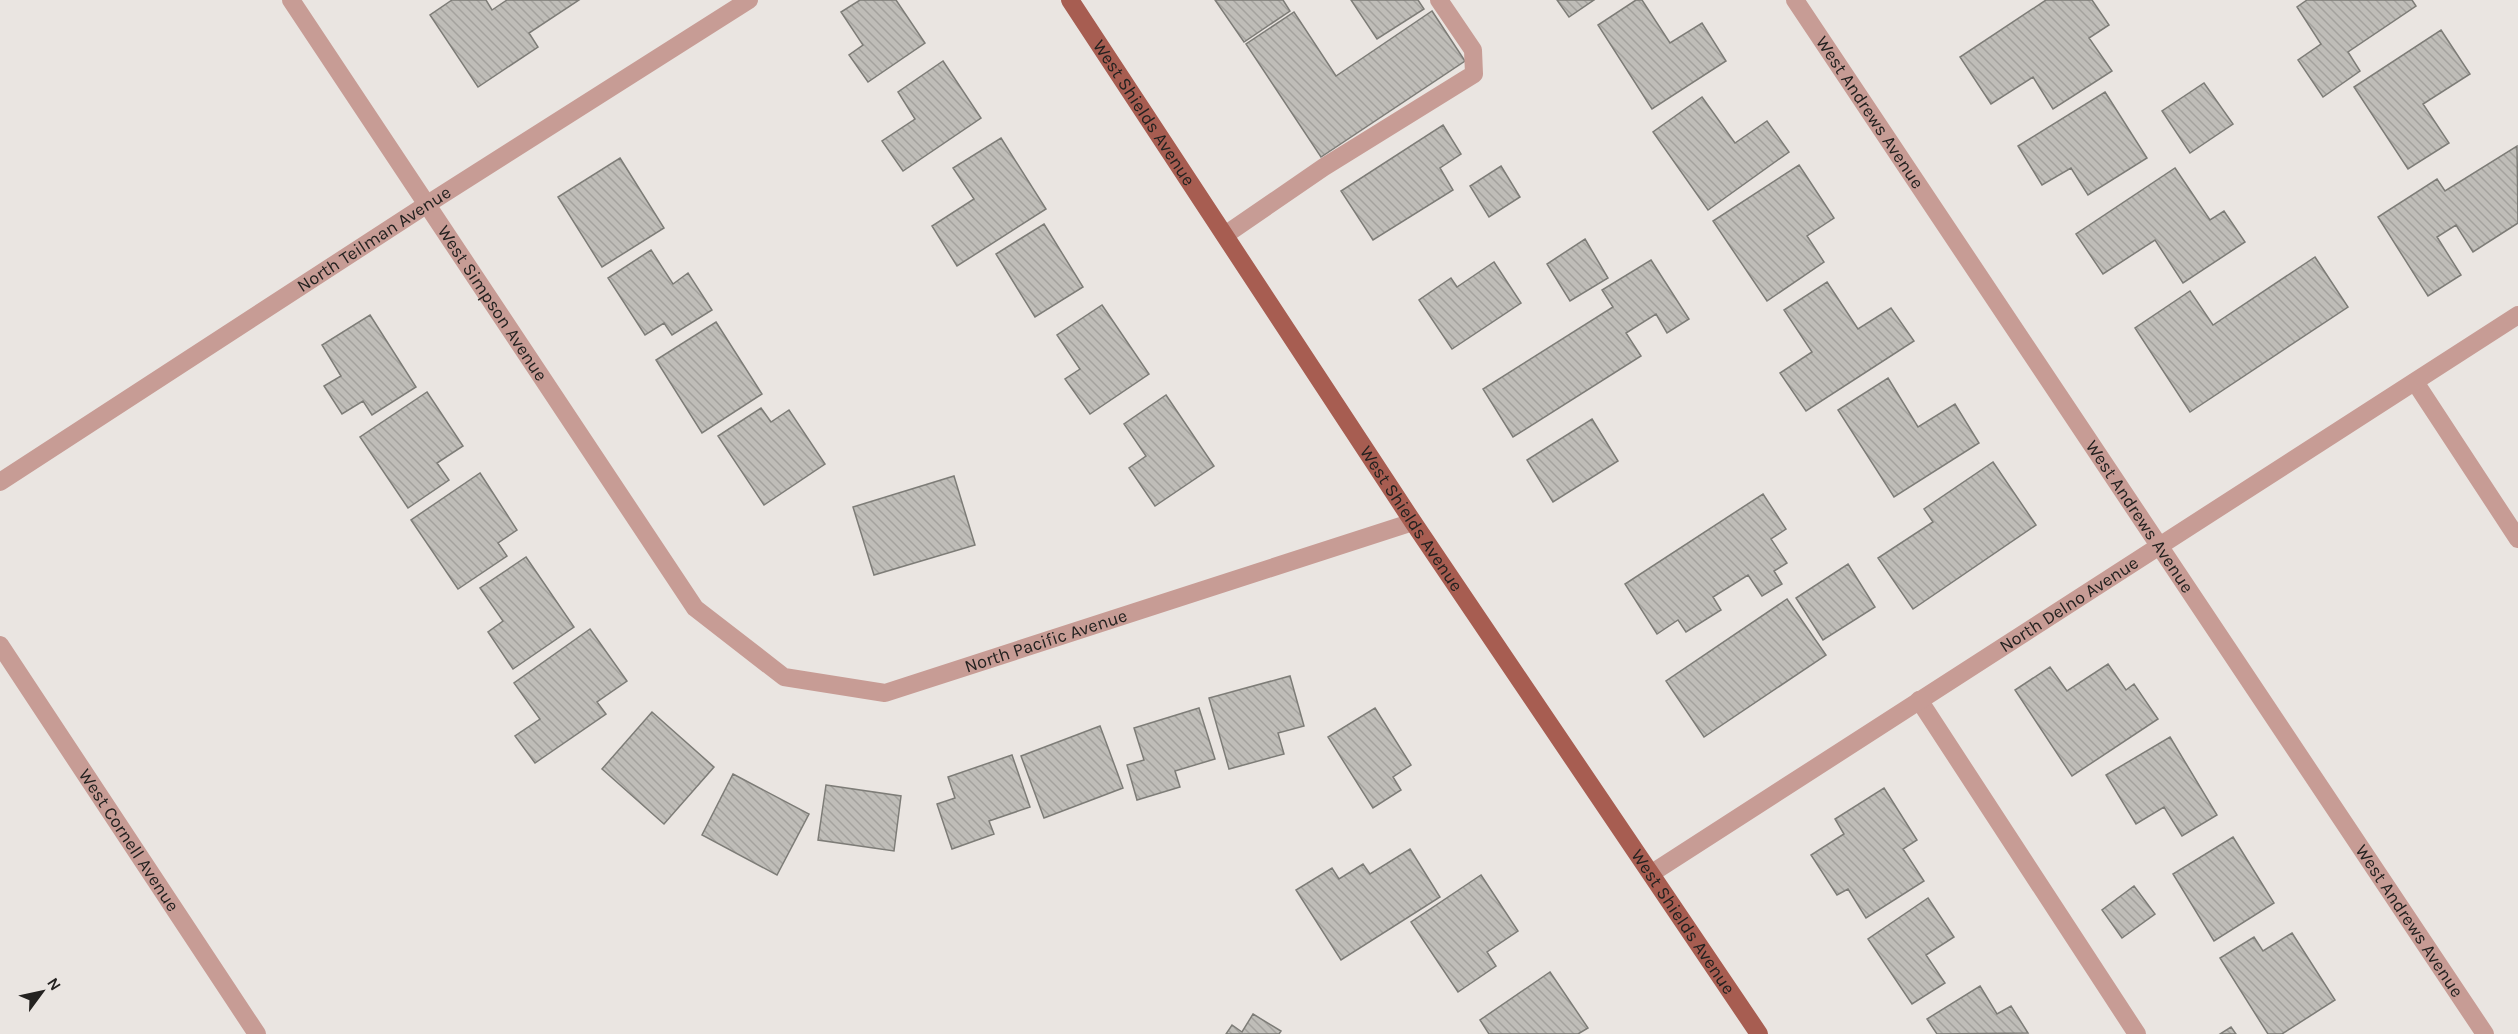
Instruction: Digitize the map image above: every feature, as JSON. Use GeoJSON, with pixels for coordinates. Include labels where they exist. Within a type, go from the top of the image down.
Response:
{"type":"FeatureCollection","features":[{"type":"Feature","properties":{"kind":"main road","name":"West Shields Avenue"},"geometry":{"type":"LineString","coordinates":[[1070,0],[1413,522],[1759,1034]]}},
{"type":"Feature","properties":{"kind":"street","name":"West Simpson Avenue"},"geometry":{"type":"LineString","coordinates":[[291,0],[695,608]]}},
{"type":"Feature","properties":{"kind":"street","name":"North Teilman Avenue"},"geometry":{"type":"LineString","coordinates":[[0,482],[426,205],[749,0]]}},
{"type":"Feature","properties":{"kind":"street"},"geometry":{"type":"LineString","coordinates":[[1225,235],[1324,167],[1474,74],[1473,50],[1439,0]]}},
{"type":"Feature","properties":{"kind":"street","name":"West Andrews Avenue"},"geometry":{"type":"LineString","coordinates":[[1795,0],[2485,1034]]}},
{"type":"Feature","properties":{"kind":"street","name":"North Delno Avenue"},"geometry":{"type":"LineString","coordinates":[[1652,873],[2518,315]]}},
{"type":"Feature","properties":{"kind":"street"},"geometry":{"type":"LineString","coordinates":[[2415,382],[2518,539]]}},
{"type":"Feature","properties":{"kind":"street","name":"North Pacific Avenue"},"geometry":{"type":"LineString","coordinates":[[695,608],[784,677],[885,693],[1413,522]]}},
{"type":"Feature","properties":{"kind":"street","name":"West Cornell Avenue"},"geometry":{"type":"LineString","coordinates":[[0,645],[257,1034]]}},
{"type":"Feature","properties":{"kind":"street"},"geometry":{"type":"LineString","coordinates":[[1919,700],[2137,1034]]}},
{"type":"Feature","properties":{"kind":"building"},"geometry":{"type":"Polygon","coordinates":[[[452,0],[486,0],[492,10],[507,0],[579,0],[529,33],[538,47],[478,87],[430,15],[452,0]]]}},
{"type":"Feature","properties":{"kind":"building"},"geometry":{"type":"Polygon","coordinates":[[[860,0],[896,0],[925,43],[868,82],[849,55],[863,45],[841,12],[860,0]]]}},
{"type":"Feature","properties":{"kind":"building"},"geometry":{"type":"Polygon","coordinates":[[[1215,0],[1283,0],[1290,11],[1244,42],[1215,0]]]}},
{"type":"Feature","properties":{"kind":"building"},"geometry":{"type":"Polygon","coordinates":[[[1351,0],[1418,0],[1424,9],[1377,39],[1351,0]]]}},
{"type":"Feature","properties":{"kind":"building"},"geometry":{"type":"Polygon","coordinates":[[[1557,0],[1594,0],[1569,17],[1557,0]]]}},
{"type":"Feature","properties":{"kind":"building"},"geometry":{"type":"Polygon","coordinates":[[[1636,0],[1642,0],[1670,43],[1702,23],[1726,61],[1652,109],[1598,25],[1636,0]]]}},
{"type":"Feature","properties":{"kind":"building"},"geometry":{"type":"Polygon","coordinates":[[[2046,0],[2092,0],[2109,25],[2089,38],[2112,71],[2053,109],[2033,77],[1991,104],[1960,57],[2046,0]]]}},
{"type":"Feature","properties":{"kind":"building"},"geometry":{"type":"Polygon","coordinates":[[[2307,0],[2412,0],[2416,6],[2348,52],[2360,71],[2323,97],[2298,60],[2321,44],[2297,7],[2307,0]]]}},
{"type":"Feature","properties":{"kind":"building"},"geometry":{"type":"Polygon","coordinates":[[[1432,11],[1465,61],[1321,157],[1246,44],[1294,12],[1336,76],[1432,11]]]}},
{"type":"Feature","properties":{"kind":"building"},"geometry":{"type":"Polygon","coordinates":[[[2441,30],[2470,74],[2423,104],[2449,143],[2408,169],[2354,87],[2441,30]]]}},
{"type":"Feature","properties":{"kind":"building"},"geometry":{"type":"Polygon","coordinates":[[[943,61],[981,118],[903,171],[882,141],[915,119],[898,92],[943,61]]]}},
{"type":"Feature","properties":{"kind":"building"},"geometry":{"type":"Polygon","coordinates":[[[2204,83],[2233,124],[2190,153],[2162,111],[2204,83]]]}},
{"type":"Feature","properties":{"kind":"building"},"geometry":{"type":"Polygon","coordinates":[[[2105,92],[2147,158],[2088,195],[2071,168],[2042,185],[2018,146],[2105,92]]]}},
{"type":"Feature","properties":{"kind":"building"},"geometry":{"type":"Polygon","coordinates":[[[1702,97],[1735,143],[1767,121],[1789,152],[1708,210],[1653,132],[1702,97]]]}},
{"type":"Feature","properties":{"kind":"building"},"geometry":{"type":"Polygon","coordinates":[[[1443,125],[1461,154],[1440,168],[1453,190],[1373,240],[1341,191],[1443,125]]]}},
{"type":"Feature","properties":{"kind":"building"},"geometry":{"type":"Polygon","coordinates":[[[1001,138],[1046,209],[957,266],[932,226],[974,199],[953,168],[1001,138]]]}},
{"type":"Feature","properties":{"kind":"building"},"geometry":{"type":"Polygon","coordinates":[[[2517,146],[2518,223],[2473,252],[2456,225],[2437,237],[2461,275],[2428,296],[2378,217],[2437,179],[2445,191],[2517,146]]]}},
{"type":"Feature","properties":{"kind":"building"},"geometry":{"type":"Polygon","coordinates":[[[620,158],[664,228],[602,267],[558,197],[620,158]]]}},
{"type":"Feature","properties":{"kind":"building"},"geometry":{"type":"Polygon","coordinates":[[[1799,165],[1834,218],[1807,236],[1824,262],[1767,301],[1713,221],[1799,165]]]}},
{"type":"Feature","properties":{"kind":"building"},"geometry":{"type":"Polygon","coordinates":[[[1501,166],[1520,197],[1489,217],[1470,186],[1501,166]]]}},
{"type":"Feature","properties":{"kind":"building"},"geometry":{"type":"Polygon","coordinates":[[[2175,168],[2210,220],[2224,211],[2245,242],[2183,283],[2155,240],[2103,274],[2076,234],[2175,168]]]}},
{"type":"Feature","properties":{"kind":"building"},"geometry":{"type":"Polygon","coordinates":[[[1044,224],[1083,287],[1035,317],[996,254],[1044,224]]]}},
{"type":"Feature","properties":{"kind":"building"},"geometry":{"type":"Polygon","coordinates":[[[1585,239],[1608,278],[1570,301],[1547,264],[1585,239]]]}},
{"type":"Feature","properties":{"kind":"building"},"geometry":{"type":"Polygon","coordinates":[[[651,250],[673,284],[688,273],[712,310],[672,335],[664,323],[645,335],[608,278],[651,250]]]}},
{"type":"Feature","properties":{"kind":"building"},"geometry":{"type":"Polygon","coordinates":[[[2315,257],[2348,307],[2190,412],[2135,328],[2190,291],[2213,325],[2315,257]]]}},
{"type":"Feature","properties":{"kind":"building"},"geometry":{"type":"Polygon","coordinates":[[[1651,260],[1689,319],[1667,333],[1656,314],[1626,333],[1641,356],[1513,437],[1483,389],[1613,307],[1602,290],[1651,260]]]}},
{"type":"Feature","properties":{"kind":"building"},"geometry":{"type":"Polygon","coordinates":[[[1494,262],[1521,303],[1452,349],[1419,300],[1451,278],[1457,287],[1494,262]]]}},
{"type":"Feature","properties":{"kind":"building"},"geometry":{"type":"Polygon","coordinates":[[[1827,282],[1858,329],[1891,308],[1914,341],[1806,411],[1780,373],[1812,352],[1784,310],[1827,282]]]}},
{"type":"Feature","properties":{"kind":"building"},"geometry":{"type":"Polygon","coordinates":[[[1102,305],[1149,374],[1090,414],[1065,379],[1080,369],[1057,335],[1102,305]]]}},
{"type":"Feature","properties":{"kind":"building"},"geometry":{"type":"Polygon","coordinates":[[[370,315],[416,387],[372,415],[363,401],[342,414],[324,386],[341,376],[322,345],[370,315]]]}},
{"type":"Feature","properties":{"kind":"building"},"geometry":{"type":"Polygon","coordinates":[[[716,322],[762,394],[702,433],[656,360],[716,322]]]}},
{"type":"Feature","properties":{"kind":"building"},"geometry":{"type":"Polygon","coordinates":[[[1888,378],[1918,427],[1955,404],[1979,443],[1894,497],[1838,410],[1888,378]]]}},
{"type":"Feature","properties":{"kind":"building"},"geometry":{"type":"Polygon","coordinates":[[[427,392],[463,446],[437,463],[449,480],[408,508],[360,437],[427,392]]]}},
{"type":"Feature","properties":{"kind":"building"},"geometry":{"type":"Polygon","coordinates":[[[1166,395],[1214,466],[1155,506],[1129,468],[1146,456],[1124,424],[1166,395]]]}},
{"type":"Feature","properties":{"kind":"building"},"geometry":{"type":"Polygon","coordinates":[[[761,408],[771,422],[789,410],[825,464],[764,505],[718,436],[761,408]]]}},
{"type":"Feature","properties":{"kind":"building"},"geometry":{"type":"Polygon","coordinates":[[[1592,419],[1618,461],[1553,502],[1527,460],[1592,419]]]}},
{"type":"Feature","properties":{"kind":"building"},"geometry":{"type":"Polygon","coordinates":[[[1993,462],[2036,525],[1913,609],[1878,558],[1933,522],[1924,509],[1993,462]]]}},
{"type":"Feature","properties":{"kind":"building"},"geometry":{"type":"Polygon","coordinates":[[[480,473],[517,530],[498,543],[507,556],[458,589],[411,520],[480,473]]]}},
{"type":"Feature","properties":{"kind":"building"},"geometry":{"type":"Polygon","coordinates":[[[954,476],[975,545],[874,575],[853,507],[954,476]]]}},
{"type":"Feature","properties":{"kind":"building"},"geometry":{"type":"Polygon","coordinates":[[[1763,494],[1786,529],[1771,539],[1787,563],[1774,571],[1782,584],[1762,596],[1748,575],[1713,597],[1721,610],[1686,632],[1678,620],[1657,634],[1625,584],[1763,494]]]}},
{"type":"Feature","properties":{"kind":"building"},"geometry":{"type":"Polygon","coordinates":[[[526,557],[574,627],[513,669],[488,632],[503,621],[480,588],[526,557]]]}},
{"type":"Feature","properties":{"kind":"building"},"geometry":{"type":"Polygon","coordinates":[[[1848,564],[1875,607],[1823,640],[1796,598],[1848,564]]]}},
{"type":"Feature","properties":{"kind":"building"},"geometry":{"type":"Polygon","coordinates":[[[1787,599],[1826,655],[1704,737],[1666,681],[1787,599]]]}},
{"type":"Feature","properties":{"kind":"building"},"geometry":{"type":"Polygon","coordinates":[[[590,629],[627,681],[597,702],[606,714],[535,763],[515,736],[540,719],[514,683],[590,629]]]}},
{"type":"Feature","properties":{"kind":"building"},"geometry":{"type":"Polygon","coordinates":[[[2108,664],[2126,690],[2134,684],[2158,719],[2072,776],[2015,690],[2050,667],[2067,691],[2108,664]]]}},
{"type":"Feature","properties":{"kind":"building"},"geometry":{"type":"Polygon","coordinates":[[[1290,676],[1304,726],[1278,733],[1284,754],[1229,769],[1209,698],[1290,676]]]}},
{"type":"Feature","properties":{"kind":"building"},"geometry":{"type":"Polygon","coordinates":[[[1199,708],[1215,759],[1175,771],[1180,787],[1137,800],[1127,765],[1144,760],[1134,728],[1199,708]]]}},
{"type":"Feature","properties":{"kind":"building"},"geometry":{"type":"Polygon","coordinates":[[[1375,708],[1411,765],[1393,777],[1401,790],[1373,808],[1328,737],[1375,708]]]}},
{"type":"Feature","properties":{"kind":"building"},"geometry":{"type":"Polygon","coordinates":[[[652,712],[714,767],[664,824],[602,769],[652,712]]]}},
{"type":"Feature","properties":{"kind":"building"},"geometry":{"type":"Polygon","coordinates":[[[1100,726],[1123,788],[1044,818],[1021,756],[1100,726]]]}},
{"type":"Feature","properties":{"kind":"building"},"geometry":{"type":"Polygon","coordinates":[[[2170,737],[2217,815],[2182,836],[2164,807],[2136,824],[2106,775],[2170,737]]]}},
{"type":"Feature","properties":{"kind":"building"},"geometry":{"type":"Polygon","coordinates":[[[1012,755],[1030,807],[989,821],[994,834],[952,849],[937,804],[955,798],[948,777],[1012,755]]]}},
{"type":"Feature","properties":{"kind":"building"},"geometry":{"type":"Polygon","coordinates":[[[733,774],[809,814],[777,875],[702,835],[733,774]]]}},
{"type":"Feature","properties":{"kind":"building"},"geometry":{"type":"Polygon","coordinates":[[[826,785],[901,796],[894,851],[818,840],[826,785]]]}},
{"type":"Feature","properties":{"kind":"building"},"geometry":{"type":"Polygon","coordinates":[[[1884,788],[1917,840],[1903,849],[1924,881],[1866,918],[1848,889],[1837,895],[1811,855],[1844,834],[1835,819],[1884,788]]]}},
{"type":"Feature","properties":{"kind":"building"},"geometry":{"type":"Polygon","coordinates":[[[2233,837],[2274,903],[2214,941],[2173,874],[2233,837]]]}},
{"type":"Feature","properties":{"kind":"building"},"geometry":{"type":"Polygon","coordinates":[[[1410,849],[1440,897],[1341,960],[1296,890],[1332,868],[1339,879],[1363,864],[1370,874],[1410,849]]]}},
{"type":"Feature","properties":{"kind":"building"},"geometry":{"type":"Polygon","coordinates":[[[1481,875],[1518,931],[1487,952],[1496,966],[1458,992],[1411,922],[1481,875]]]}},
{"type":"Feature","properties":{"kind":"building"},"geometry":{"type":"Polygon","coordinates":[[[2134,886],[2155,914],[2122,938],[2102,910],[2134,886]]]}},
{"type":"Feature","properties":{"kind":"building"},"geometry":{"type":"Polygon","coordinates":[[[1928,898],[1954,937],[1926,955],[1945,983],[1912,1004],[1868,939],[1928,898]]]}},
{"type":"Feature","properties":{"kind":"building"},"geometry":{"type":"Polygon","coordinates":[[[2292,933],[2335,1000],[2282,1034],[2268,1034],[2220,958],[2254,937],[2263,951],[2292,933]]]}},
{"type":"Feature","properties":{"kind":"building"},"geometry":{"type":"Polygon","coordinates":[[[1550,972],[1588,1028],[1578,1034],[1489,1034],[1480,1020],[1550,972]]]}},
{"type":"Feature","properties":{"kind":"building"},"geometry":{"type":"Polygon","coordinates":[[[1980,986],[1997,1014],[2011,1006],[2028,1033],[1937,1034],[1927,1019],[1980,986]]]}},
{"type":"Feature","properties":{"kind":"building"},"geometry":{"type":"Polygon","coordinates":[[[1253,1014],[1281,1031],[1279,1034],[1226,1034],[1232,1025],[1242,1032],[1253,1014]]]}},
{"type":"Feature","properties":{"kind":"building"},"geometry":{"type":"Polygon","coordinates":[[[2231,1027],[2236,1034],[2220,1034],[2231,1027]]]}}]}
